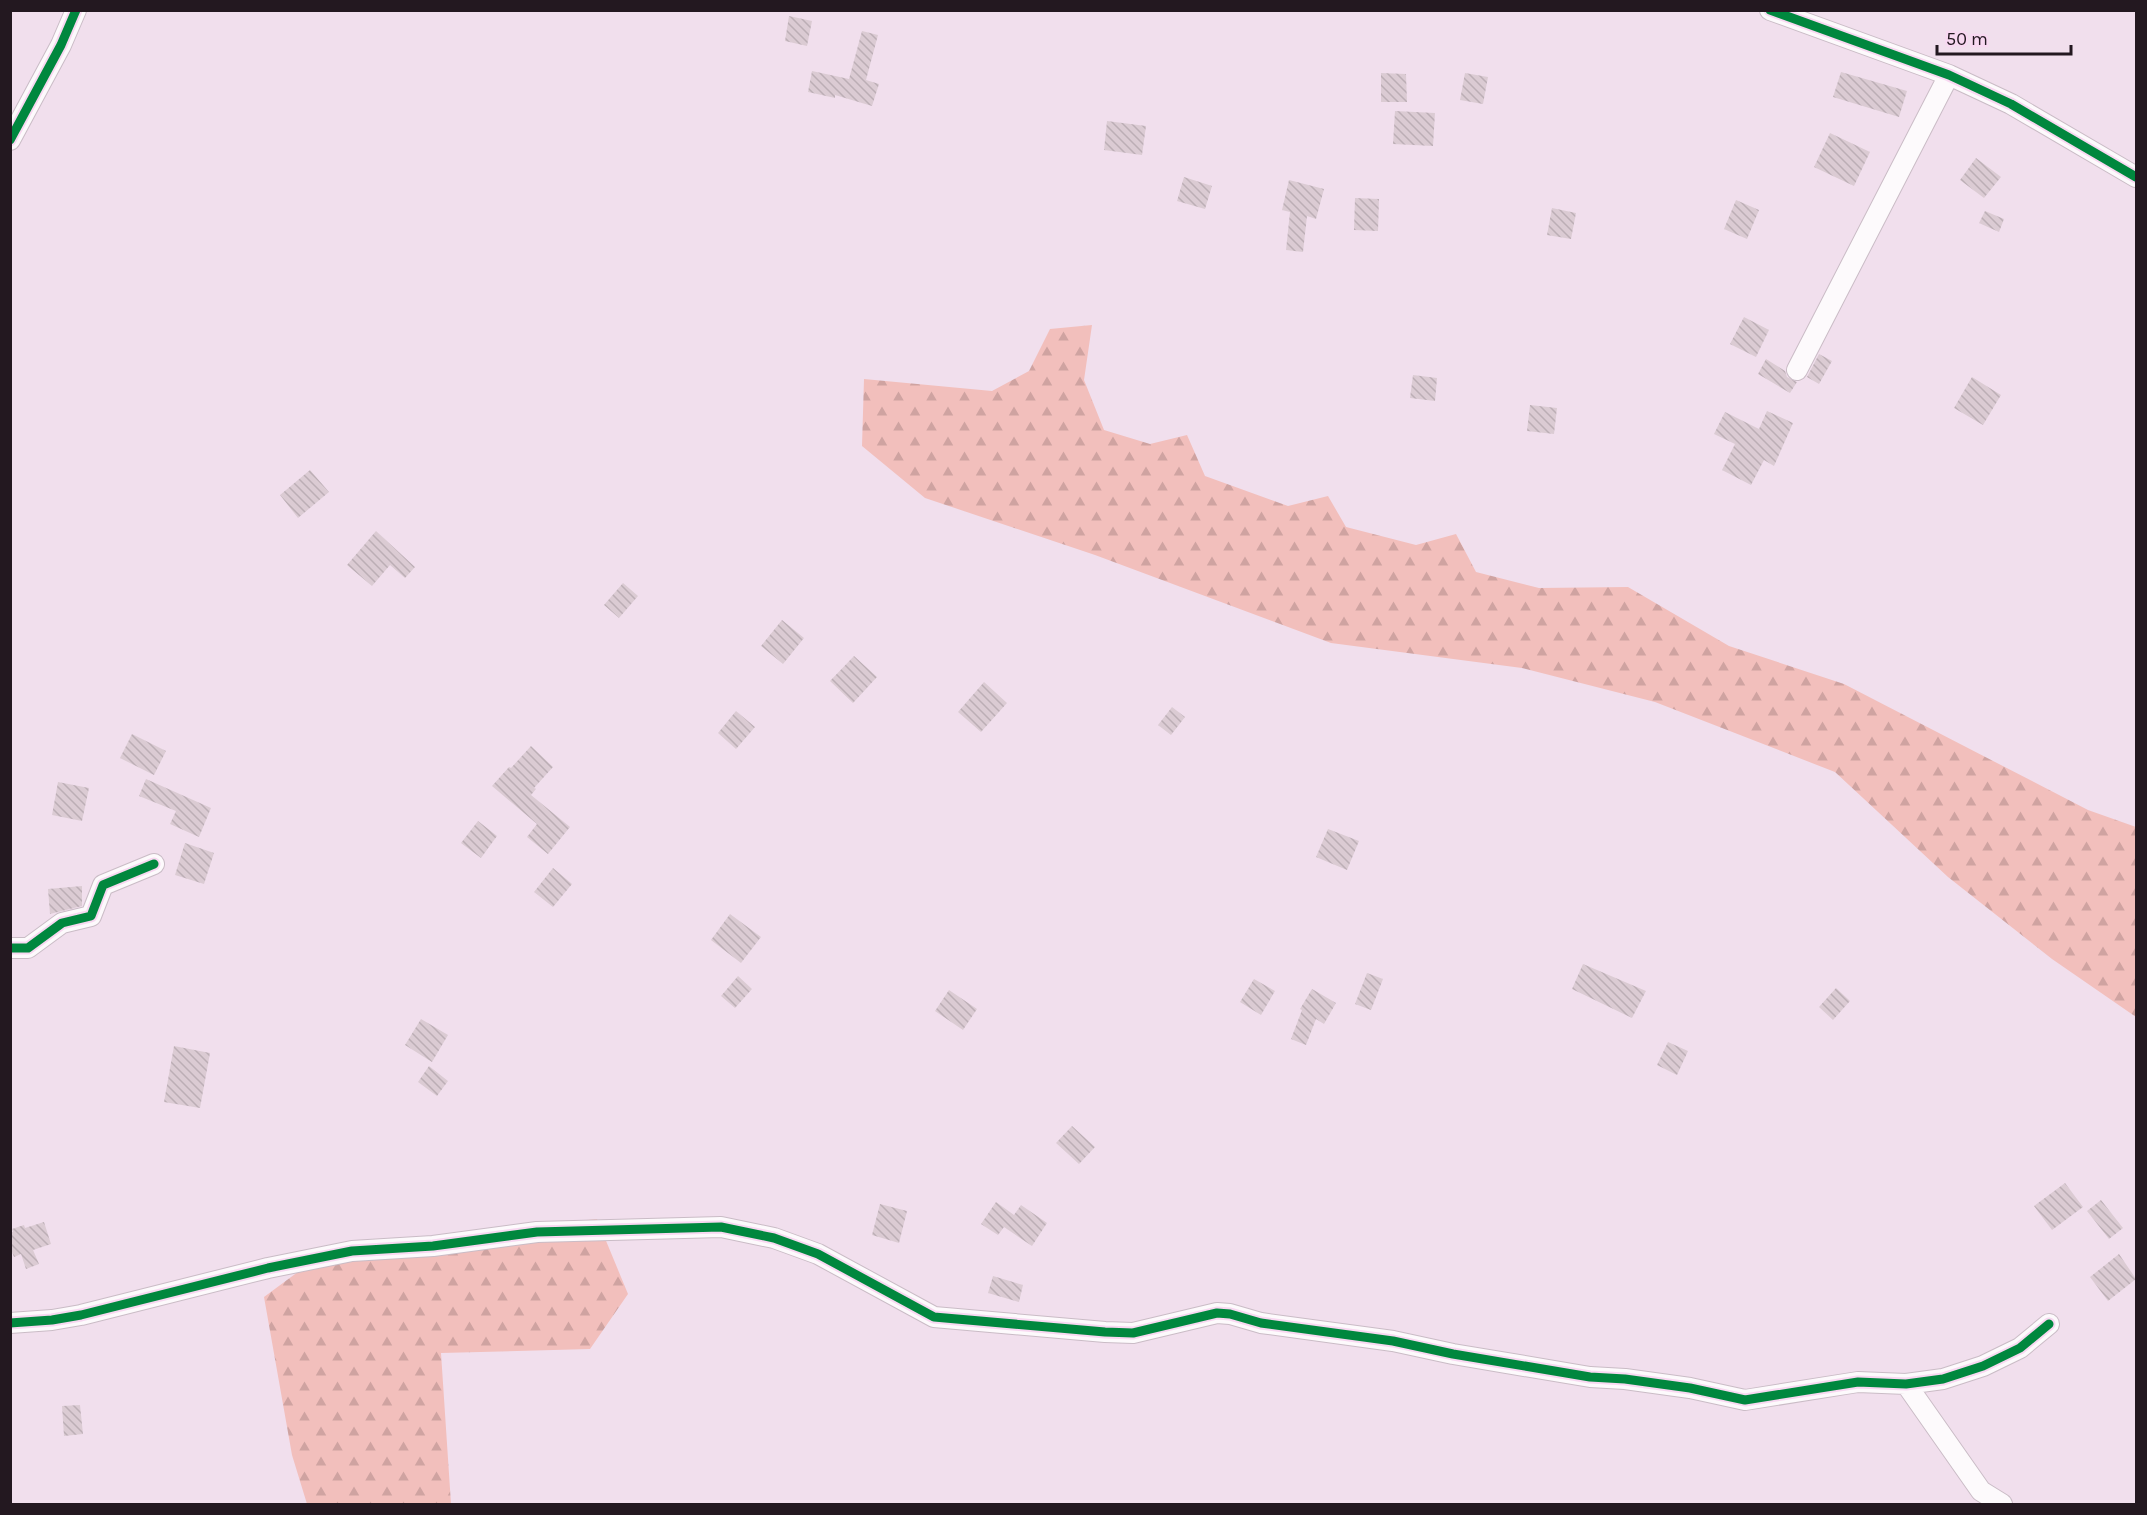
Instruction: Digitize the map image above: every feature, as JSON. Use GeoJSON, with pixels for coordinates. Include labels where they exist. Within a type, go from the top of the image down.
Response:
{"type":"FeatureCollection","features":[{"type":"Feature","properties":{"kind":"street"},"geometry":{"type":"LineString","coordinates":[[10,140],[61,45],[76,10]]}},
{"type":"Feature","properties":{"kind":"street"},"geometry":{"type":"LineString","coordinates":[[1770,10],[1949,75],[2011,104],[2136,177]]}},
{"type":"Feature","properties":{"kind":"street"},"geometry":{"type":"LineString","coordinates":[[1797,370],[1949,75]]}},
{"type":"Feature","properties":{"kind":"street"},"geometry":{"type":"LineString","coordinates":[[10,948],[28,948],[62,923],[91,916],[103,885],[154,864]]}},
{"type":"Feature","properties":{"kind":"street"},"geometry":{"type":"LineString","coordinates":[[10,1323],[81,1316],[268,1268],[352,1251],[433,1246],[537,1232],[721,1227],[774,1238],[818,1254],[934,1317],[1133,1333],[1217,1313],[1230,1314],[1261,1323],[1393,1341],[1590,1377],[1690,1388],[1745,1400],[1858,1382],[1906,1384],[1943,1379],[1983,1366],[2020,1348],[2049,1324]]}},
{"type":"Feature","properties":{"kind":"street"},"geometry":{"type":"LineString","coordinates":[[1906,1384],[1981,1491],[2002,1504]]}},
{"type":"Feature","properties":{"kind":"green space"},"geometry":{"type":"Polygon","coordinates":[[[1092,325],[1084,380],[1104,430],[1150,444],[1187,435],[1205,476],[1288,506],[1328,496],[1346,527],[1416,545],[1456,534],[1476,572],[1539,588],[1628,587],[1729,646],[1844,684],[2088,810],[2136,827],[2136,1017],[2052,959],[1948,877],[1835,772],[1655,702],[1522,668],[1331,643],[1095,555],[925,498],[862,446],[864,379],[992,391],[1029,371],[1050,329],[1092,325]]]}},
{"type":"Feature","properties":{"kind":"green space"},"geometry":{"type":"Polygon","coordinates":[[[597,1219],[628,1294],[590,1349],[441,1353],[451,1504],[307,1504],[292,1455],[264,1297],[333,1246],[597,1219]]]}},
{"type":"Feature","properties":{"kind":"building"},"geometry":{"type":"Polygon","coordinates":[[[789,16],[812,21],[807,46],[785,41],[789,16]]]}},
{"type":"Feature","properties":{"kind":"building"},"geometry":{"type":"Polygon","coordinates":[[[862,31],[878,35],[866,80],[879,84],[872,106],[835,95],[835,98],[808,92],[812,71],[849,79],[862,31]]]}},
{"type":"Feature","properties":{"kind":"building"},"geometry":{"type":"Polygon","coordinates":[[[1841,72],[1907,91],[1899,117],[1833,97],[1841,72]]]}},
{"type":"Feature","properties":{"kind":"building"},"geometry":{"type":"Polygon","coordinates":[[[1381,73],[1406,74],[1407,102],[1381,102],[1381,73]]]}},
{"type":"Feature","properties":{"kind":"building"},"geometry":{"type":"Polygon","coordinates":[[[1465,73],[1488,77],[1483,104],[1460,100],[1465,73]]]}},
{"type":"Feature","properties":{"kind":"building"},"geometry":{"type":"Polygon","coordinates":[[[1395,111],[1435,113],[1433,146],[1393,144],[1395,111]]]}},
{"type":"Feature","properties":{"kind":"building"},"geometry":{"type":"Polygon","coordinates":[[[1107,121],[1146,126],[1142,155],[1104,150],[1107,121]]]}},
{"type":"Feature","properties":{"kind":"building"},"geometry":{"type":"Polygon","coordinates":[[[1830,133],[1870,152],[1854,186],[1814,167],[1830,133]]]}},
{"type":"Feature","properties":{"kind":"building"},"geometry":{"type":"Polygon","coordinates":[[[1976,158],[2001,177],[1984,198],[1960,180],[1976,158]]]}},
{"type":"Feature","properties":{"kind":"building"},"geometry":{"type":"Polygon","coordinates":[[[1184,177],[1212,186],[1205,209],[1177,201],[1184,177]]]}},
{"type":"Feature","properties":{"kind":"building"},"geometry":{"type":"Polygon","coordinates":[[[1289,180],[1324,189],[1316,219],[1307,216],[1303,252],[1286,250],[1290,212],[1282,210],[1289,180]]]}},
{"type":"Feature","properties":{"kind":"building"},"geometry":{"type":"Polygon","coordinates":[[[1355,198],[1379,199],[1378,231],[1354,230],[1355,198]]]}},
{"type":"Feature","properties":{"kind":"building"},"geometry":{"type":"Polygon","coordinates":[[[1736,200],[1759,210],[1747,239],[1724,229],[1736,200]]]}},
{"type":"Feature","properties":{"kind":"building"},"geometry":{"type":"Polygon","coordinates":[[[1552,208],[1576,213],[1571,239],[1547,235],[1552,208]]]}},
{"type":"Feature","properties":{"kind":"building"},"geometry":{"type":"Polygon","coordinates":[[[1985,211],[2004,219],[1999,232],[1979,223],[1985,211]]]}},
{"type":"Feature","properties":{"kind":"building"},"geometry":{"type":"Polygon","coordinates":[[[1744,317],[1769,330],[1756,357],[1730,344],[1744,317]]]}},
{"type":"Feature","properties":{"kind":"building"},"geometry":{"type":"Polygon","coordinates":[[[1819,354],[1832,361],[1819,384],[1807,377],[1819,354]]]}},
{"type":"Feature","properties":{"kind":"building"},"geometry":{"type":"Polygon","coordinates":[[[1766,359],[1785,371],[1787,377],[1797,382],[1790,393],[1758,374],[1766,359]]]}},
{"type":"Feature","properties":{"kind":"building"},"geometry":{"type":"Polygon","coordinates":[[[1413,375],[1437,378],[1435,401],[1410,398],[1413,375]]]}},
{"type":"Feature","properties":{"kind":"building"},"geometry":{"type":"Polygon","coordinates":[[[1972,377],[2001,395],[1983,425],[1954,408],[1972,377]]]}},
{"type":"Feature","properties":{"kind":"building"},"geometry":{"type":"Polygon","coordinates":[[[1530,405],[1557,408],[1554,434],[1527,431],[1530,405]]]}},
{"type":"Feature","properties":{"kind":"building"},"geometry":{"type":"Polygon","coordinates":[[[1767,411],[1793,423],[1774,466],[1764,460],[1751,485],[1722,470],[1735,444],[1714,434],[1725,412],[1759,429],[1767,411]]]}},
{"type":"Feature","properties":{"kind":"building"},"geometry":{"type":"Polygon","coordinates":[[[310,470],[329,492],[298,518],[280,495],[310,470]]]}},
{"type":"Feature","properties":{"kind":"building"},"geometry":{"type":"Polygon","coordinates":[[[376,531],[415,567],[405,578],[390,565],[372,586],[347,565],[376,531]]]}},
{"type":"Feature","properties":{"kind":"building"},"geometry":{"type":"Polygon","coordinates":[[[623,583],[638,596],[619,618],[604,605],[623,583]]]}},
{"type":"Feature","properties":{"kind":"building"},"geometry":{"type":"Polygon","coordinates":[[[782,620],[804,638],[783,664],[761,646],[782,620]]]}},
{"type":"Feature","properties":{"kind":"building"},"geometry":{"type":"Polygon","coordinates":[[[854,656],[877,677],[853,703],[830,681],[854,656]]]}},
{"type":"Feature","properties":{"kind":"building"},"geometry":{"type":"Polygon","coordinates":[[[984,682],[1007,703],[981,732],[958,712],[984,682]]]}},
{"type":"Feature","properties":{"kind":"building"},"geometry":{"type":"Polygon","coordinates":[[[1172,707],[1185,717],[1171,735],[1158,725],[1172,707]]]}},
{"type":"Feature","properties":{"kind":"building"},"geometry":{"type":"Polygon","coordinates":[[[736,711],[755,727],[736,749],[718,733],[736,711]]]}},
{"type":"Feature","properties":{"kind":"building"},"geometry":{"type":"Polygon","coordinates":[[[132,734],[166,751],[154,775],[120,758],[132,734]]]}},
{"type":"Feature","properties":{"kind":"building"},"geometry":{"type":"Polygon","coordinates":[[[531,746],[553,767],[534,788],[536,789],[531,795],[570,827],[548,854],[527,837],[537,824],[492,786],[531,746]]]}},
{"type":"Feature","properties":{"kind":"building"},"geometry":{"type":"Polygon","coordinates":[[[146,779],[211,808],[199,837],[170,824],[176,811],[139,796],[146,779]]]}},
{"type":"Feature","properties":{"kind":"building"},"geometry":{"type":"Polygon","coordinates":[[[58,782],[89,788],[82,821],[52,815],[58,782]]]}},
{"type":"Feature","properties":{"kind":"building"},"geometry":{"type":"Polygon","coordinates":[[[478,821],[497,836],[481,858],[461,843],[478,821]]]}},
{"type":"Feature","properties":{"kind":"building"},"geometry":{"type":"Polygon","coordinates":[[[1328,829],[1359,841],[1347,870],[1316,857],[1328,829]]]}},
{"type":"Feature","properties":{"kind":"building"},"geometry":{"type":"Polygon","coordinates":[[[185,843],[214,853],[204,884],[175,875],[185,843]]]}},
{"type":"Feature","properties":{"kind":"building"},"geometry":{"type":"Polygon","coordinates":[[[553,868],[572,884],[553,907],[534,892],[553,868]]]}},
{"type":"Feature","properties":{"kind":"building"},"geometry":{"type":"Polygon","coordinates":[[[82,886],[82,906],[50,914],[48,889],[82,886]]]}},
{"type":"Feature","properties":{"kind":"building"},"geometry":{"type":"Polygon","coordinates":[[[730,914],[761,937],[741,963],[711,940],[730,914]]]}},
{"type":"Feature","properties":{"kind":"building"},"geometry":{"type":"Polygon","coordinates":[[[1583,964],[1646,991],[1632,1018],[1572,989],[1583,964]]]}},
{"type":"Feature","properties":{"kind":"building"},"geometry":{"type":"Polygon","coordinates":[[[1367,973],[1383,979],[1371,1010],[1355,1004],[1367,973]]]}},
{"type":"Feature","properties":{"kind":"building"},"geometry":{"type":"Polygon","coordinates":[[[738,976],[752,989],[735,1008],[721,996],[738,976]]]}},
{"type":"Feature","properties":{"kind":"building"},"geometry":{"type":"Polygon","coordinates":[[[1254,979],[1275,991],[1261,1015],[1240,1002],[1254,979]]]}},
{"type":"Feature","properties":{"kind":"building"},"geometry":{"type":"Polygon","coordinates":[[[1836,988],[1850,1001],[1833,1020],[1819,1007],[1836,988]]]}},
{"type":"Feature","properties":{"kind":"building"},"geometry":{"type":"Polygon","coordinates":[[[1312,989],[1336,1003],[1324,1024],[1316,1019],[1306,1045],[1291,1039],[1302,1010],[1300,1009],[1312,989]]]}},
{"type":"Feature","properties":{"kind":"building"},"geometry":{"type":"Polygon","coordinates":[[[949,990],[977,1009],[963,1030],[935,1011],[949,990]]]}},
{"type":"Feature","properties":{"kind":"building"},"geometry":{"type":"Polygon","coordinates":[[[421,1019],[448,1035],[432,1062],[405,1045],[421,1019]]]}},
{"type":"Feature","properties":{"kind":"building"},"geometry":{"type":"Polygon","coordinates":[[[1668,1042],[1688,1051],[1677,1075],[1657,1065],[1668,1042]]]}},
{"type":"Feature","properties":{"kind":"building"},"geometry":{"type":"Polygon","coordinates":[[[174,1046],[210,1053],[200,1108],[164,1102],[174,1046]]]}},
{"type":"Feature","properties":{"kind":"building"},"geometry":{"type":"Polygon","coordinates":[[[429,1066],[448,1081],[437,1096],[418,1082],[429,1066]]]}},
{"type":"Feature","properties":{"kind":"building"},"geometry":{"type":"Polygon","coordinates":[[[1072,1126],[1095,1147],[1079,1164],[1056,1143],[1072,1126]]]}},
{"type":"Feature","properties":{"kind":"building"},"geometry":{"type":"Polygon","coordinates":[[[2065,1183],[2083,1207],[2052,1230],[2034,1206],[2065,1183]]]}},
{"type":"Feature","properties":{"kind":"building"},"geometry":{"type":"Polygon","coordinates":[[[2101,1200],[2123,1228],[2109,1239],[2087,1211],[2101,1200]]]}},
{"type":"Feature","properties":{"kind":"building"},"geometry":{"type":"Polygon","coordinates":[[[996,1202],[1014,1215],[1021,1205],[1047,1223],[1032,1246],[1004,1227],[998,1235],[981,1224],[996,1202]]]}},
{"type":"Feature","properties":{"kind":"building"},"geometry":{"type":"Polygon","coordinates":[[[880,1204],[907,1211],[899,1243],[872,1235],[880,1204]]]}},
{"type":"Feature","properties":{"kind":"building"},"geometry":{"type":"Polygon","coordinates":[[[44,1222],[51,1244],[33,1250],[39,1264],[26,1269],[21,1254],[14,1257],[10,1247],[10,1232],[24,1225],[25,1228],[44,1222]]]}},
{"type":"Feature","properties":{"kind":"building"},"geometry":{"type":"Polygon","coordinates":[[[2119,1254],[2136,1279],[2108,1301],[2090,1277],[2119,1254]]]}},
{"type":"Feature","properties":{"kind":"building"},"geometry":{"type":"Polygon","coordinates":[[[993,1276],[1023,1285],[1019,1302],[988,1293],[993,1276]]]}},
{"type":"Feature","properties":{"kind":"building"},"geometry":{"type":"Polygon","coordinates":[[[80,1405],[83,1434],[64,1436],[62,1406],[80,1405]]]}},
{"type":"Feature","properties":{"kind":"cycle path"},"geometry":{"type":"LineString","coordinates":[[10,140],[61,45],[76,10]]}},
{"type":"Feature","properties":{"kind":"cycle path"},"geometry":{"type":"LineString","coordinates":[[1770,10],[1949,75],[2011,104],[2136,177]]}},
{"type":"Feature","properties":{"kind":"cycle path"},"geometry":{"type":"LineString","coordinates":[[10,948],[28,948],[62,923],[91,916],[103,885],[154,864]]}},
{"type":"Feature","properties":{"kind":"cycle path"},"geometry":{"type":"LineString","coordinates":[[10,1323],[81,1315],[268,1268],[352,1251],[433,1246],[537,1232],[721,1227],[774,1238],[818,1254],[934,1317],[1133,1333],[1217,1313],[1230,1314],[1261,1323],[1393,1341],[1453,1354],[1590,1377],[1625,1379],[1690,1388],[1745,1400],[1858,1382],[1906,1384],[1943,1379],[1983,1366],[2020,1348],[2049,1324]]}}]}
